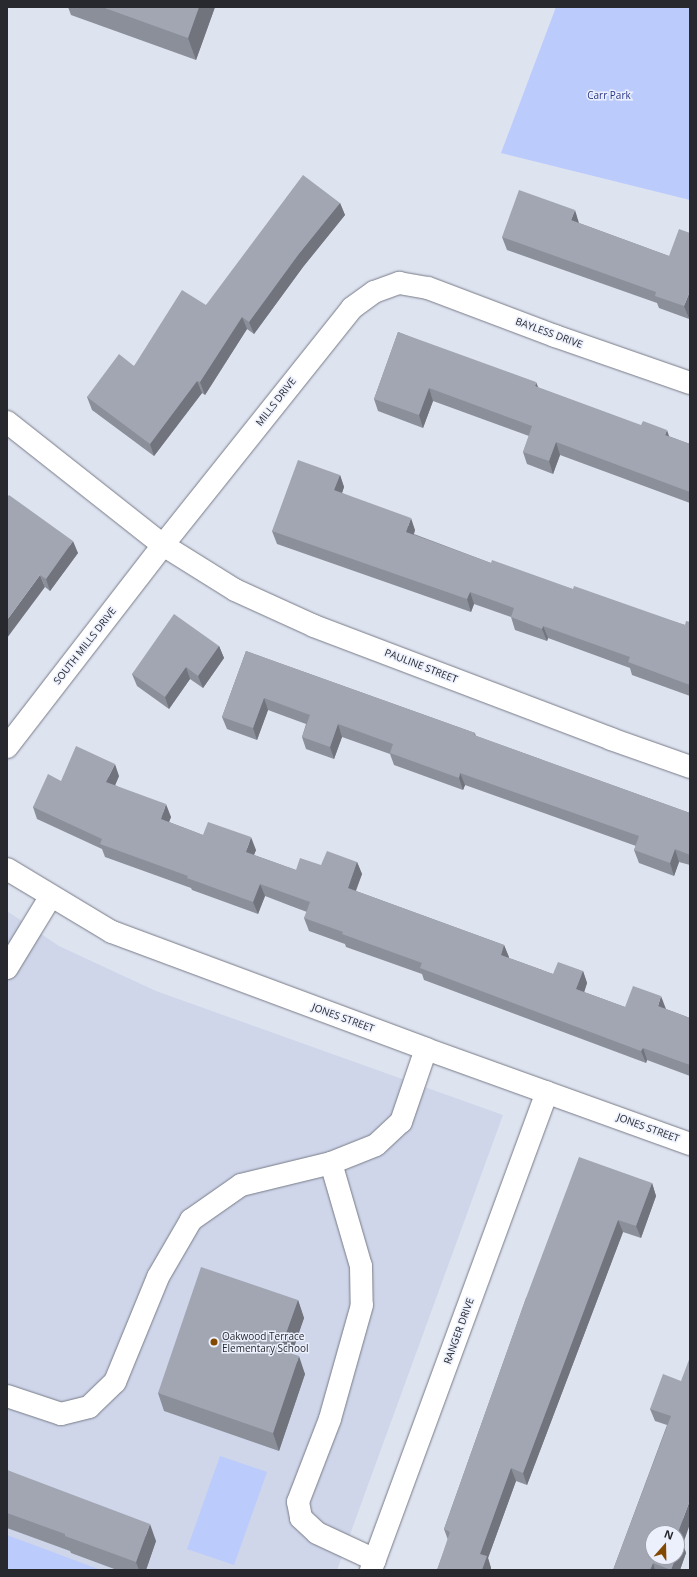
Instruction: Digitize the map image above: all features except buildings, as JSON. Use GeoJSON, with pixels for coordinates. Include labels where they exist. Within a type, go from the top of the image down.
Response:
{"type":"FeatureCollection","features":[{"type":"Feature","properties":{"kind":"street","name":"MILLS DRIVE"},"geometry":{"type":"LineString","coordinates":[[163,545],[352,308],[374,292],[399,283],[407,284]]}},
{"type":"Feature","properties":{"kind":"street","name":"BAYLESS DRIVE"},"geometry":{"type":"LineString","coordinates":[[407,284],[428,288],[555,336],[690,383]]}},
{"type":"Feature","properties":{"kind":"street","name":"PAULINE STREET"},"geometry":{"type":"LineString","coordinates":[[7,422],[163,545],[235,590],[314,626],[611,739],[690,767]]}},
{"type":"Feature","properties":{"kind":"street","name":"SOUTH MILLS DRIVE"},"geometry":{"type":"LineString","coordinates":[[7,747],[163,545]]}},
{"type":"Feature","properties":{"kind":"street","name":"JONES STREET"},"geometry":{"type":"LineString","coordinates":[[7,869],[112,932],[426,1049],[690,1144]]}},
{"type":"Feature","properties":{"kind":"street"},"geometry":{"type":"LineString","coordinates":[[7,968],[51,896]]}},
{"type":"Feature","properties":{"kind":"street"},"geometry":{"type":"LineString","coordinates":[[7,1396],[61,1414],[89,1407],[115,1382],[158,1276],[191,1220],[241,1185],[330,1163],[376,1144],[401,1122],[426,1049]]}},
{"type":"Feature","properties":{"kind":"street","name":"RANGER DRIVE"},"geometry":{"type":"LineString","coordinates":[[373,1565],[547,1092]]}},
{"type":"Feature","properties":{"kind":"street"},"geometry":{"type":"LineString","coordinates":[[330,1163],[362,1266],[362,1305],[330,1419],[298,1502],[301,1518],[317,1533],[373,1565]]}},
{"type":"Feature","properties":{"kind":"shaded area","name":"Oakwood Terrace Elementary School"},"geometry":{"type":"Polygon","coordinates":[[[7,911],[59,946],[156,991],[503,1115],[337,1570],[7,1570],[7,911]]]}},
{"type":"Feature","properties":{"kind":"green space","name":"Carr Park"},"geometry":{"type":"Polygon","coordinates":[[[556,7],[690,7],[690,200],[501,153],[556,7]]]}},
{"type":"Feature","properties":{"kind":"green space"},"geometry":{"type":"Polygon","coordinates":[[[220,1456],[267,1472],[234,1565],[187,1549],[220,1456]]]}},
{"type":"Feature","properties":{"kind":"green space"},"geometry":{"type":"Polygon","coordinates":[[[7,1535],[101,1570],[7,1570],[7,1535]]]}},
{"type":"Feature","properties":{"kind":"place","name":"Oakwood Terrace Elementary School"},"geometry":{"type":"Point","coordinates":[214,1342]}}]}
